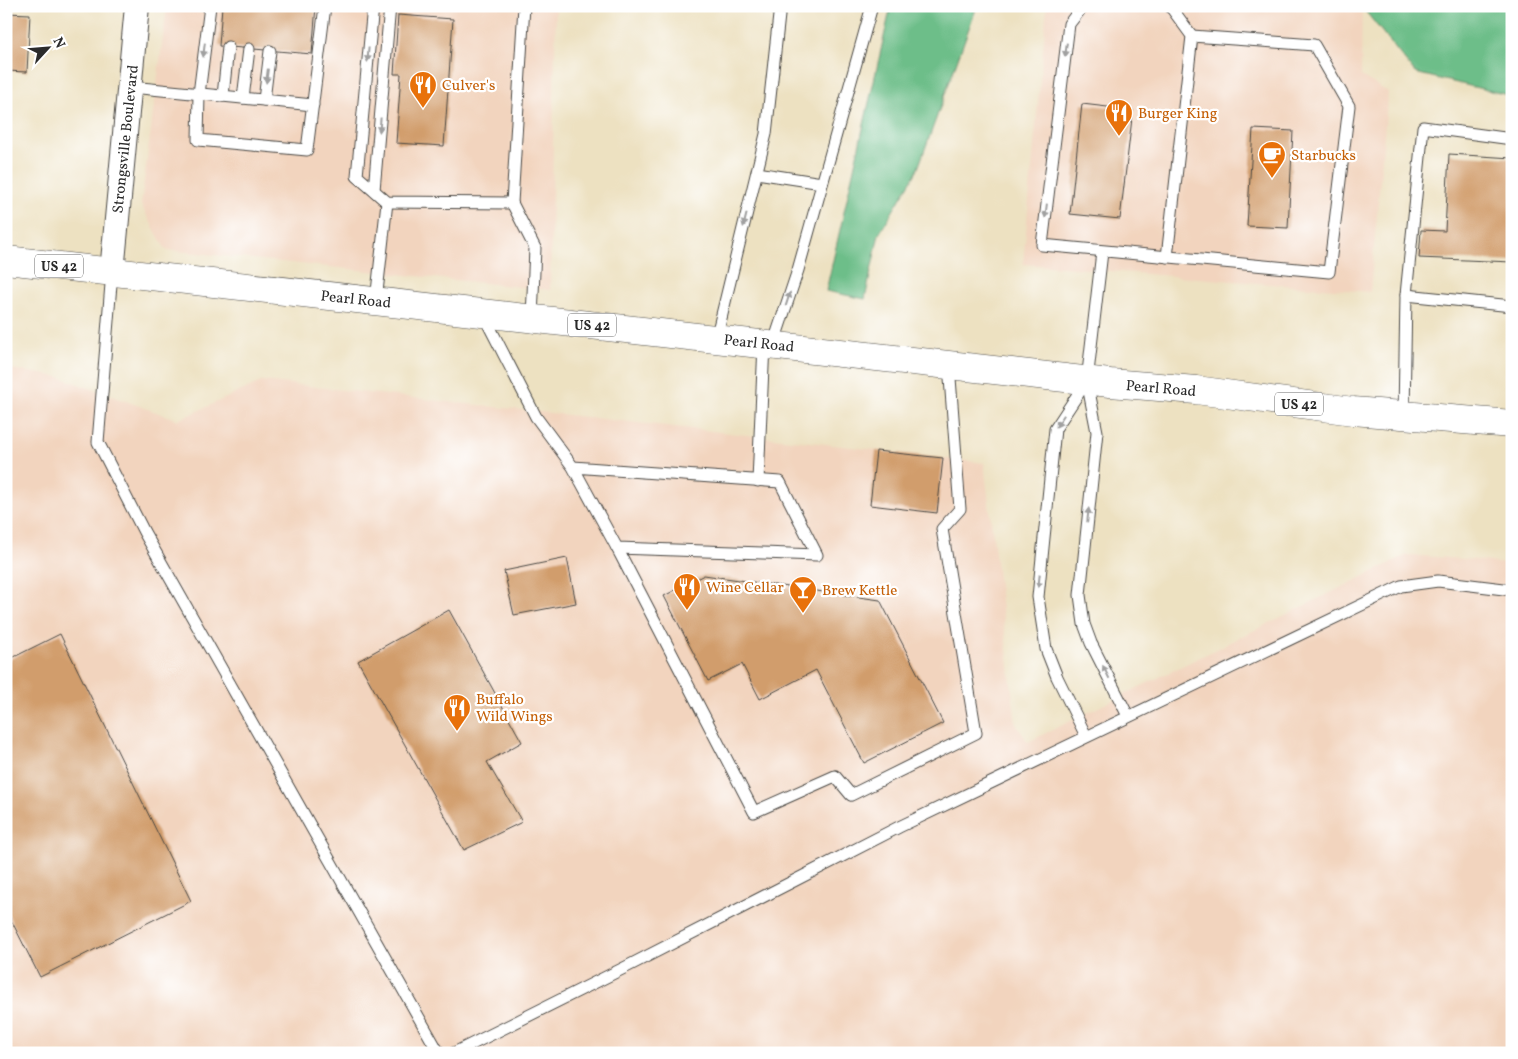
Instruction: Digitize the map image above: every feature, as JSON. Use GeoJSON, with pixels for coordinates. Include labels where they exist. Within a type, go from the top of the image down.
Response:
{"type":"FeatureCollection","features":[{"type":"Feature","properties":{"kind":"main road","name":"Pearl Road"},"geometry":{"type":"LineString","coordinates":[[6,260],[949,365],[1196,390],[1353,411],[1512,424]]}},
{"type":"Feature","properties":{"kind":"street","name":"Strongsville Boulevard"},"geometry":{"type":"LineString","coordinates":[[112,272],[131,87],[137,6]]}},
{"type":"Feature","properties":{"kind":"lane"},"geometry":{"type":"LineString","coordinates":[[210,6],[199,94],[198,140],[308,150],[325,6]]}},
{"type":"Feature","properties":{"kind":"lane"},"geometry":{"type":"LineString","coordinates":[[373,6],[357,176],[387,202],[512,204]]}},
{"type":"Feature","properties":{"kind":"lane"},"geometry":{"type":"LineString","coordinates":[[374,190],[390,6]]}},
{"type":"Feature","properties":{"kind":"lane"},"geometry":{"type":"LineString","coordinates":[[524,6],[512,204],[535,248],[532,318]]}},
{"type":"Feature","properties":{"kind":"lane"},"geometry":{"type":"LineString","coordinates":[[716,338],[766,134],[780,6]]}},
{"type":"Feature","properties":{"kind":"lane"},"geometry":{"type":"LineString","coordinates":[[758,481],[769,345],[798,270],[872,6]]}},
{"type":"Feature","properties":{"kind":"lane"},"geometry":{"type":"LineString","coordinates":[[1083,6],[1069,24],[1042,245],[1329,272],[1349,106],[1314,44],[1192,36]]}},
{"type":"Feature","properties":{"kind":"lane"},"geometry":{"type":"LineString","coordinates":[[1167,257],[1192,36],[1170,6]]}},
{"type":"Feature","properties":{"kind":"lane"},"geometry":{"type":"LineString","coordinates":[[223,96],[228,48]]}},
{"type":"Feature","properties":{"kind":"lane"},"geometry":{"type":"LineString","coordinates":[[243,98],[249,49]]}},
{"type":"Feature","properties":{"kind":"lane"},"geometry":{"type":"LineString","coordinates":[[264,100],[270,51]]}},
{"type":"Feature","properties":{"kind":"lane"},"geometry":{"type":"LineString","coordinates":[[131,87],[313,106]]}},
{"type":"Feature","properties":{"kind":"lane"},"geometry":{"type":"LineString","coordinates":[[1404,415],[1406,295],[1423,127],[1512,139]]}},
{"type":"Feature","properties":{"kind":"lane"},"geometry":{"type":"LineString","coordinates":[[757,173],[822,183]]}},
{"type":"Feature","properties":{"kind":"lane"},"geometry":{"type":"LineString","coordinates":[[376,301],[387,202]]}},
{"type":"Feature","properties":{"kind":"lane"},"geometry":{"type":"LineString","coordinates":[[1102,252],[1087,380],[1096,432],[1080,594],[1084,624],[1091,643],[1128,716]]}},
{"type":"Feature","properties":{"kind":"lane"},"geometry":{"type":"LineString","coordinates":[[112,272],[98,442],[144,532],[439,1053]]}},
{"type":"Feature","properties":{"kind":"lane"},"geometry":{"type":"LineString","coordinates":[[1406,295],[1512,306]]}},
{"type":"Feature","properties":{"kind":"lane"},"geometry":{"type":"LineString","coordinates":[[483,312],[536,417],[573,467],[618,548],[754,812],[835,776],[851,795],[976,733],[942,530],[960,509],[949,365]]}},
{"type":"Feature","properties":{"kind":"lane"},"geometry":{"type":"LineString","coordinates":[[1086,736],[1057,677],[1046,649],[1038,597],[1055,430],[1087,380]]}},
{"type":"Feature","properties":{"kind":"lane"},"geometry":{"type":"LineString","coordinates":[[573,467],[780,482],[817,555],[618,548]]}},
{"type":"Feature","properties":{"kind":"lane"},"geometry":{"type":"LineString","coordinates":[[454,1053],[899,827],[1401,586],[1438,581],[1512,590]]}},
{"type":"Feature","properties":{"kind":"shaded area"},"geometry":{"type":"Polygon","coordinates":[[[167,6],[556,6],[550,290],[166,250],[141,205],[167,6]]]}},
{"type":"Feature","properties":{"kind":"shaded area"},"geometry":{"type":"Polygon","coordinates":[[[1047,6],[1362,7],[1361,76],[1388,92],[1370,292],[1023,264],[1047,6]]]}},
{"type":"Feature","properties":{"kind":"shaded area"},"geometry":{"type":"Polygon","coordinates":[[[6,368],[59,377],[178,420],[263,381],[984,463],[1016,724],[1028,742],[1407,555],[1476,560],[1512,565],[1512,1053],[6,1053],[6,368]]]}},
{"type":"Feature","properties":{"kind":"green space"},"geometry":{"type":"Polygon","coordinates":[[[891,6],[977,6],[917,171],[879,234],[865,299],[826,291],[891,6]]]}},
{"type":"Feature","properties":{"kind":"green space"},"geometry":{"type":"Polygon","coordinates":[[[1353,6],[1512,6],[1512,96],[1415,73],[1362,7],[1353,6]]]}},
{"type":"Feature","properties":{"kind":"building"},"geometry":{"type":"Polygon","coordinates":[[[222,6],[316,6],[312,54],[219,46],[222,6]]]}},
{"type":"Feature","properties":{"kind":"building"},"geometry":{"type":"Polygon","coordinates":[[[6,13],[30,14],[27,72],[6,71],[6,13]]]}},
{"type":"Feature","properties":{"kind":"building","name":"Culver's"},"geometry":{"type":"Polygon","coordinates":[[[398,15],[453,19],[444,146],[396,143],[401,74],[394,74],[398,15]]]}},
{"type":"Feature","properties":{"kind":"building"},"geometry":{"type":"Polygon","coordinates":[[[1082,104],[1133,110],[1120,219],[1070,214],[1082,104]]]}},
{"type":"Feature","properties":{"kind":"building"},"geometry":{"type":"Polygon","coordinates":[[[1253,129],[1293,131],[1288,228],[1247,226],[1253,129]]]}},
{"type":"Feature","properties":{"kind":"building"},"geometry":{"type":"Polygon","coordinates":[[[1449,154],[1512,158],[1512,262],[1419,258],[1421,230],[1445,231],[1449,154]]]}},
{"type":"Feature","properties":{"kind":"building"},"geometry":{"type":"Polygon","coordinates":[[[876,451],[943,458],[937,513],[870,505],[876,451]]]}},
{"type":"Feature","properties":{"kind":"building"},"geometry":{"type":"Polygon","coordinates":[[[567,558],[576,603],[514,615],[504,571],[567,558]]]}},
{"type":"Feature","properties":{"kind":"building"},"geometry":{"type":"Polygon","coordinates":[[[704,575],[880,600],[943,723],[864,763],[816,670],[760,699],[742,664],[708,681],[664,596],[704,575]]]}},
{"type":"Feature","properties":{"kind":"building","name":"Buffalo Wild Wings"},"geometry":{"type":"Polygon","coordinates":[[[449,610],[522,742],[487,762],[522,822],[464,850],[358,661],[449,610]]]}},
{"type":"Feature","properties":{"kind":"building"},"geometry":{"type":"Polygon","coordinates":[[[60,634],[191,901],[40,977],[6,910],[6,661],[60,634]]]}},
{"type":"Feature","properties":{"kind":"place","name":"Culver's"},"geometry":{"type":"Point","coordinates":[423,109]}},
{"type":"Feature","properties":{"kind":"place","name":"Burger King"},"geometry":{"type":"Point","coordinates":[1119,137]}},
{"type":"Feature","properties":{"kind":"place","name":"Starbucks"},"geometry":{"type":"Point","coordinates":[1272,179]}},
{"type":"Feature","properties":{"kind":"place","name":"Wine Cellar"},"geometry":{"type":"Point","coordinates":[687,611]}},
{"type":"Feature","properties":{"kind":"place","name":"Brew Kettle"},"geometry":{"type":"Point","coordinates":[803,614]}},
{"type":"Feature","properties":{"kind":"place","name":"Buffalo Wild Wings"},"geometry":{"type":"Point","coordinates":[457,732]}}]}
